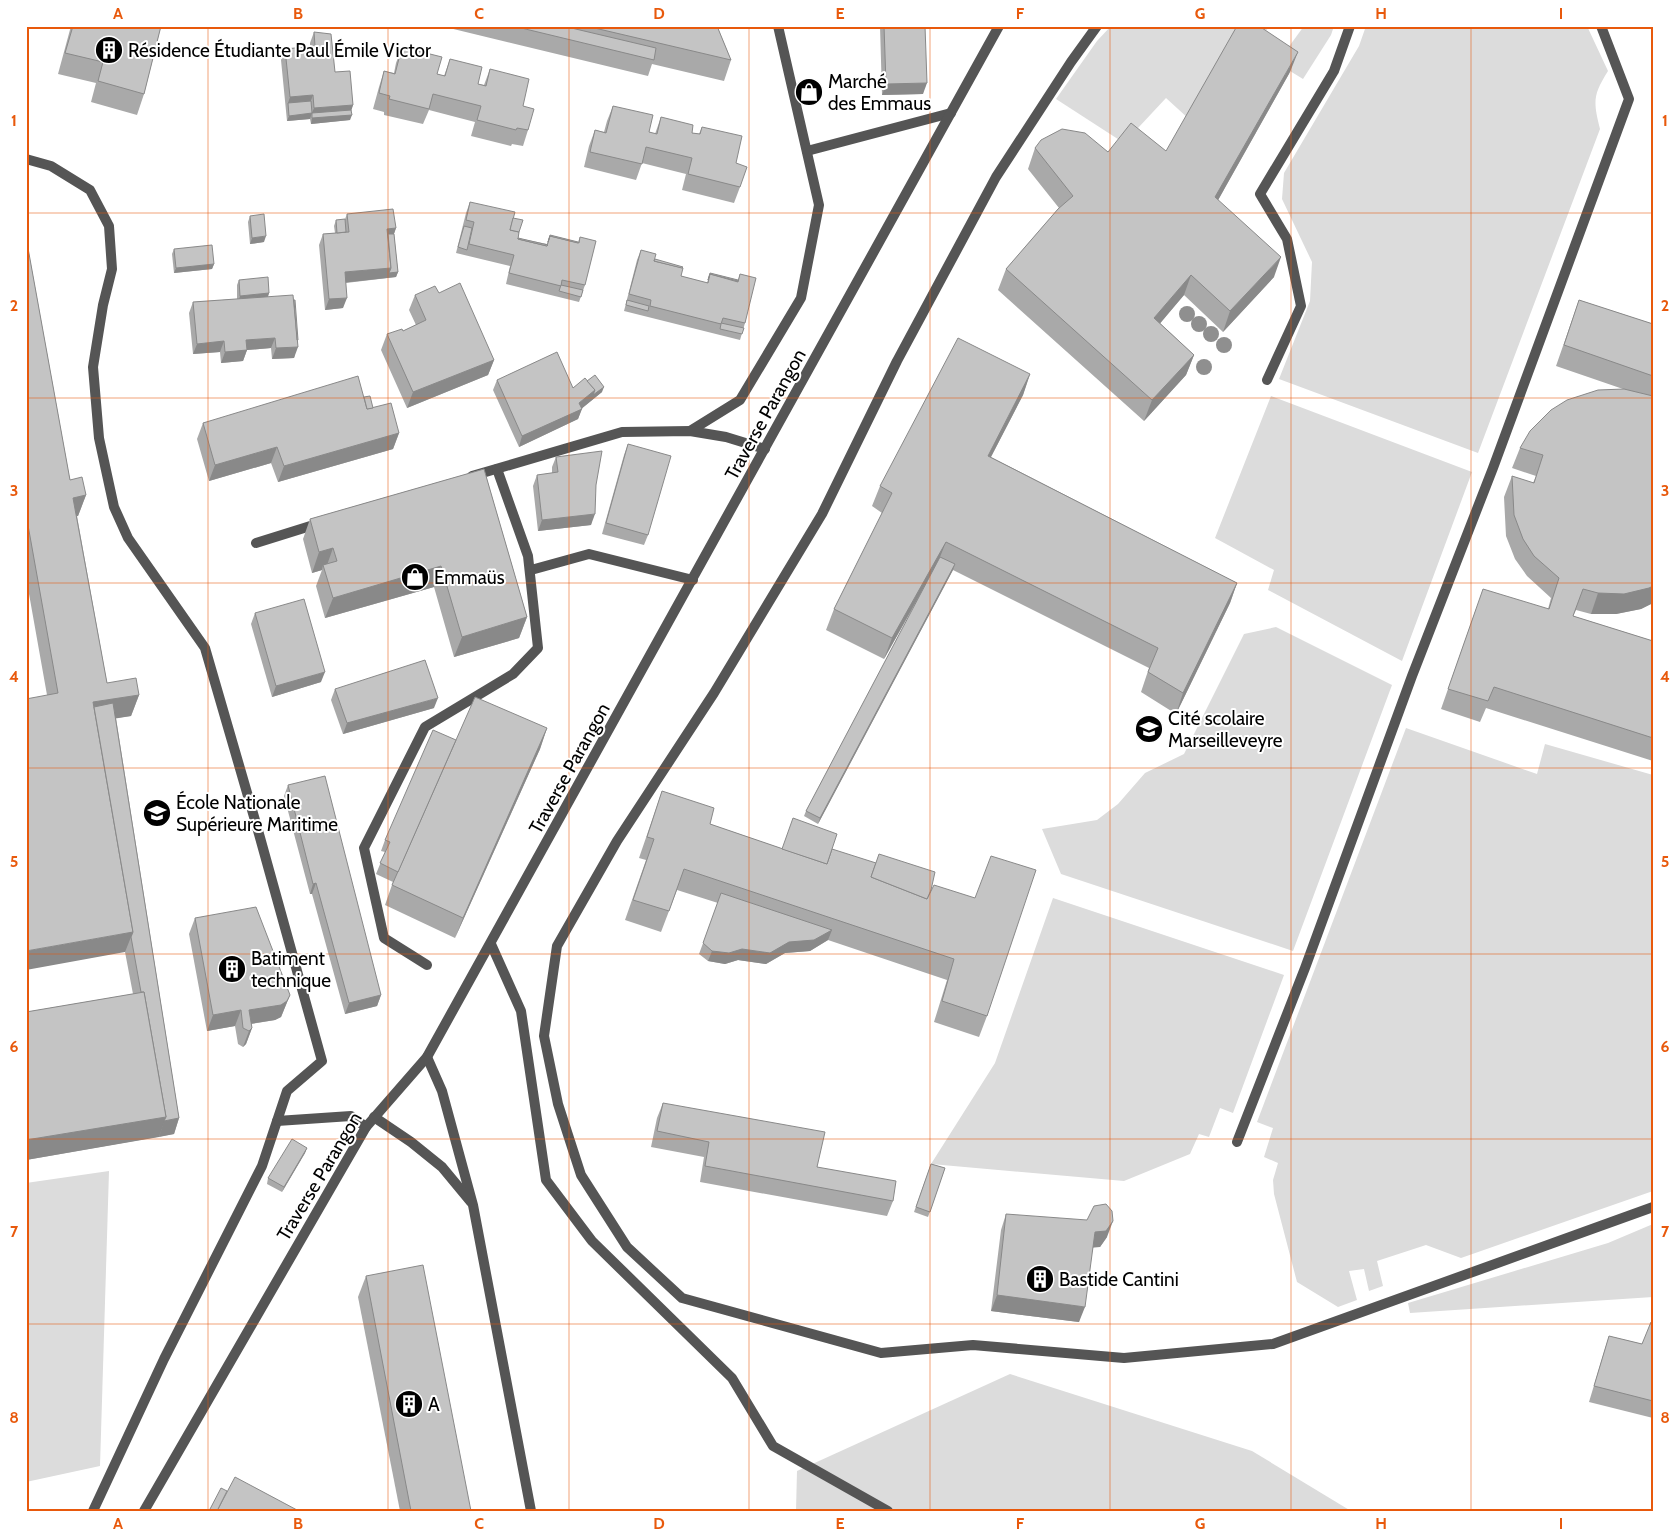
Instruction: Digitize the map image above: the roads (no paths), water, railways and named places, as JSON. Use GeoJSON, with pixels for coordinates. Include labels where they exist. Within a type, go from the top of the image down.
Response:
{"type":"FeatureCollection","features":[{"type":"Feature","properties":{"kind":"street"},"geometry":{"type":"LineString","coordinates":[[690,431],[740,400],[801,298],[819,205],[778,26]]}},
{"type":"Feature","properties":{"kind":"street","name":"Traverse Parangon"},"geometry":{"type":"LineString","coordinates":[[144,1511],[366,1127],[427,1057],[492,944],[999,26]]}},
{"type":"Feature","properties":{"kind":"street"},"geometry":{"type":"LineString","coordinates":[[1097,26],[1070,62],[996,177],[897,361],[822,514],[714,693],[617,841],[557,946],[544,1036],[558,1104],[580,1174],[627,1247],[682,1298],[881,1353],[973,1345],[1124,1358],[1273,1344],[1653,1207]]}},
{"type":"Feature","properties":{"kind":"street"},"geometry":{"type":"LineString","coordinates":[[1266,380],[1301,306],[1287,239],[1260,194],[1334,71],[1350,26]]}},
{"type":"Feature","properties":{"kind":"street"},"geometry":{"type":"LineString","coordinates":[[1237,1142],[1305,968],[1412,676],[1493,468],[1629,99],[1601,26]]}},
{"type":"Feature","properties":{"kind":"street"},"geometry":{"type":"LineString","coordinates":[[807,151],[951,113]]}},
{"type":"Feature","properties":{"kind":"street"},"geometry":{"type":"LineString","coordinates":[[26,159],[52,166],[90,190],[109,226],[112,269],[103,305],[93,367],[99,438],[114,507],[128,538],[205,648],[260,834],[322,1061],[287,1090],[262,1166],[164,1359],[93,1511]]}},
{"type":"Feature","properties":{"kind":"street"},"geometry":{"type":"LineString","coordinates":[[460,480],[622,432],[690,431],[726,438],[765,449]]}},
{"type":"Feature","properties":{"kind":"street"},"geometry":{"type":"LineString","coordinates":[[427,965],[384,938],[364,848],[425,727],[513,674],[538,648],[528,556],[496,469]]}},
{"type":"Feature","properties":{"kind":"street"},"geometry":{"type":"LineString","coordinates":[[256,543],[330,520]]}},
{"type":"Feature","properties":{"kind":"street"},"geometry":{"type":"LineString","coordinates":[[531,570],[589,554],[693,580]]}},
{"type":"Feature","properties":{"kind":"street"},"geometry":{"type":"LineString","coordinates":[[492,944],[521,1011],[546,1180],[592,1241],[732,1378],[773,1446],[888,1511]]}},
{"type":"Feature","properties":{"kind":"street"},"geometry":{"type":"LineString","coordinates":[[427,1057],[442,1091],[473,1205],[531,1511]]}},
{"type":"Feature","properties":{"kind":"street"},"geometry":{"type":"LineString","coordinates":[[276,1121],[351,1116],[366,1127]]}},
{"type":"Feature","properties":{"kind":"street"},"geometry":{"type":"LineString","coordinates":[[374,1117],[411,1142],[442,1167],[473,1205]]}},
{"type":"Feature","properties":{"kind":"place","name":"Résidence Étudiante Paul Émile Victor"},"geometry":{"type":"Point","coordinates":[109,50]}},
{"type":"Feature","properties":{"kind":"place","name":"Marché des Emmaus"},"geometry":{"type":"Point","coordinates":[809,92]}},
{"type":"Feature","properties":{"kind":"place","name":"Emmaüs"},"geometry":{"type":"Point","coordinates":[415,577]}},
{"type":"Feature","properties":{"kind":"place","name":"Cité scolaire Marseilleveyre"},"geometry":{"type":"Point","coordinates":[1149,729]}},
{"type":"Feature","properties":{"kind":"place","name":"École Nationale Supérieure Maritime"},"geometry":{"type":"Point","coordinates":[157,813]}},
{"type":"Feature","properties":{"kind":"place","name":"Batiment technique"},"geometry":{"type":"Point","coordinates":[232,969]}},
{"type":"Feature","properties":{"kind":"place","name":"Bastide Cantini"},"geometry":{"type":"Point","coordinates":[1040,1279]}},
{"type":"Feature","properties":{"kind":"place","name":"A"},"geometry":{"type":"Point","coordinates":[409,1404]}}]}
